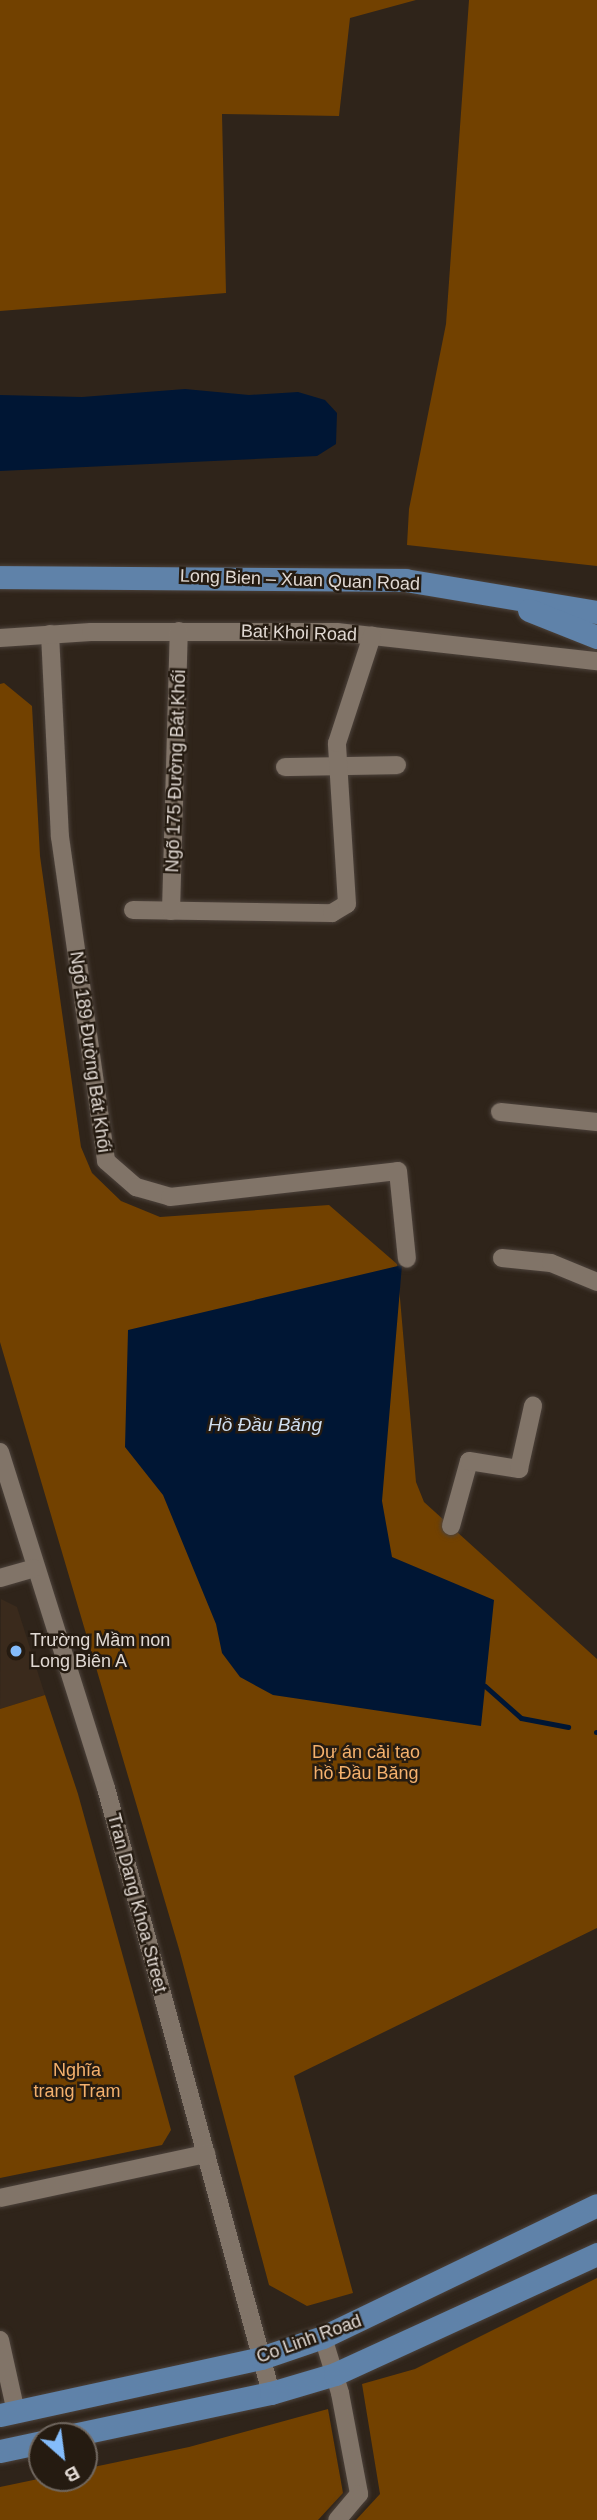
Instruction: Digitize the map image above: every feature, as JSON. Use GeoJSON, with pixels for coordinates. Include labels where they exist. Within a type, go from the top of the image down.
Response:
{"type":"FeatureCollection","features":[{"type":"Feature","properties":{"kind":"main road","name":"Long Bien – Xuan Quan Road"},"geometry":{"type":"LineString","coordinates":[[4,578],[405,580],[597,612]]}},
{"type":"Feature","properties":{"kind":"main road"},"geometry":{"type":"LineString","coordinates":[[472,592],[597,637]]}},
{"type":"Feature","properties":{"kind":"main road","name":"Co Linh Road"},"geometry":{"type":"LineString","coordinates":[[8,2414],[261,2358],[323,2337],[597,2205]]}},
{"type":"Feature","properties":{"kind":"main road"},"geometry":{"type":"LineString","coordinates":[[98,2430],[271,2393],[335,2374],[597,2254]]}},
{"type":"Feature","properties":{"kind":"main road"},"geometry":{"type":"LineString","coordinates":[[0,2451],[28,2445]]}},
{"type":"Feature","properties":{"kind":"street","name":"Bat Khoi Road"},"geometry":{"type":"LineString","coordinates":[[0,638],[179,631],[372,636],[597,661]]}},
{"type":"Feature","properties":{"kind":"street","name":"Ngõ 175 Đường Bát Khối"},"geometry":{"type":"LineString","coordinates":[[171,911],[179,631]]}},
{"type":"Feature","properties":{"kind":"street","name":"Ngõ 189 Đường Bát Khối"},"geometry":{"type":"LineString","coordinates":[[50,634],[60,837],[106,1161],[136,1187],[170,1197],[398,1171],[407,1259]]}},
{"type":"Feature","properties":{"kind":"street"},"geometry":{"type":"LineString","coordinates":[[133,911],[332,913],[346,904],[337,743],[372,636]]}},
{"type":"Feature","properties":{"kind":"street"},"geometry":{"type":"LineString","coordinates":[[285,767],[397,765]]}},
{"type":"Feature","properties":{"kind":"street"},"geometry":{"type":"LineString","coordinates":[[500,1112],[597,1122]]}},
{"type":"Feature","properties":{"kind":"street"},"geometry":{"type":"LineString","coordinates":[[502,1258],[551,1263],[597,1282]]}},
{"type":"Feature","properties":{"kind":"street"},"geometry":{"type":"LineString","coordinates":[[451,1526],[469,1461],[519,1469],[533,1406]]}},
{"type":"Feature","properties":{"kind":"street","name":"Tran Dang Khoa Street"},"geometry":{"type":"LineString","coordinates":[[0,1452],[34,1568],[106,1788],[271,2393]]}},
{"type":"Feature","properties":{"kind":"street"},"geometry":{"type":"LineString","coordinates":[[0,1578],[34,1568]]}},
{"type":"Feature","properties":{"kind":"street"},"geometry":{"type":"LineString","coordinates":[[0,2198],[206,2154]]}},
{"type":"Feature","properties":{"kind":"street"},"geometry":{"type":"LineString","coordinates":[[323,2337],[335,2374],[359,2494],[337,2520]]}},
{"type":"Feature","properties":{"kind":"street"},"geometry":{"type":"LineString","coordinates":[[0,2340],[8,2414]]}},
{"type":"Feature","properties":{"kind":"shaded area","name":"Trường Mầm non Long Biên A"},"geometry":{"type":"Polygon","coordinates":[[[1,1599],[17,1607],[45,1695],[0,1709],[1,1599]]]}},
{"type":"Feature","properties":{"kind":"green space"},"geometry":{"type":"Polygon","coordinates":[[[0,0],[416,0],[350,18],[339,116],[222,114],[226,293],[0,311],[0,0]]]}},
{"type":"Feature","properties":{"kind":"green space"},"geometry":{"type":"Polygon","coordinates":[[[469,0],[597,0],[597,566],[407,545],[409,509],[446,324],[469,0]]]}},
{"type":"Feature","properties":{"kind":"green space","name":"Dự án cải tạo hồ Đầu Băng"},"geometry":{"type":"Polygon","coordinates":[[[4,683],[32,706],[40,856],[81,1147],[92,1173],[121,1201],[160,1217],[329,1205],[397,1264],[416,1482],[424,1502],[597,1659],[597,1928],[294,2076],[353,2293],[307,2306],[269,2285],[179,1949],[0,1342],[0,684],[4,683]]]}},
{"type":"Feature","properties":{"kind":"green space","name":"Nghĩa trang Trạm"},"geometry":{"type":"Polygon","coordinates":[[[45,1695],[78,1794],[171,2130],[162,2145],[0,2178],[0,1709],[45,1695]]]}},
{"type":"Feature","properties":{"kind":"green space"},"geometry":{"type":"Polygon","coordinates":[[[597,2278],[597,2520],[356,2520],[380,2494],[362,2384],[415,2369],[597,2278]]]}},
{"type":"Feature","properties":{"kind":"green space"},"geometry":{"type":"Polygon","coordinates":[[[328,2409],[343,2493],[318,2520],[0,2520],[0,2487],[28,2481],[28,2492],[98,2492],[98,2466],[189,2447],[328,2409]]]}},
{"type":"Feature","properties":{"kind":"water"},"geometry":{"type":"Polygon","coordinates":[[[185,389],[249,395],[298,392],[325,400],[337,413],[336,444],[317,456],[0,471],[0,395],[82,397],[185,389]]]}},
{"type":"Feature","properties":{"kind":"water","name":"Hồ Đầu Băng"},"geometry":{"type":"Polygon","coordinates":[[[402,1265],[382,1501],[392,1557],[494,1600],[481,1726],[273,1695],[240,1677],[222,1653],[216,1624],[163,1495],[125,1447],[128,1330],[402,1265]]]}},
{"type":"Feature","properties":{"kind":"waterway"},"geometry":{"type":"LineString","coordinates":[[485,1686],[521,1718],[568,1727]]}},
{"type":"Feature","properties":{"kind":"place","name":"Trường Mầm non Long Biên A"},"geometry":{"type":"Point","coordinates":[16,1651]}}]}
